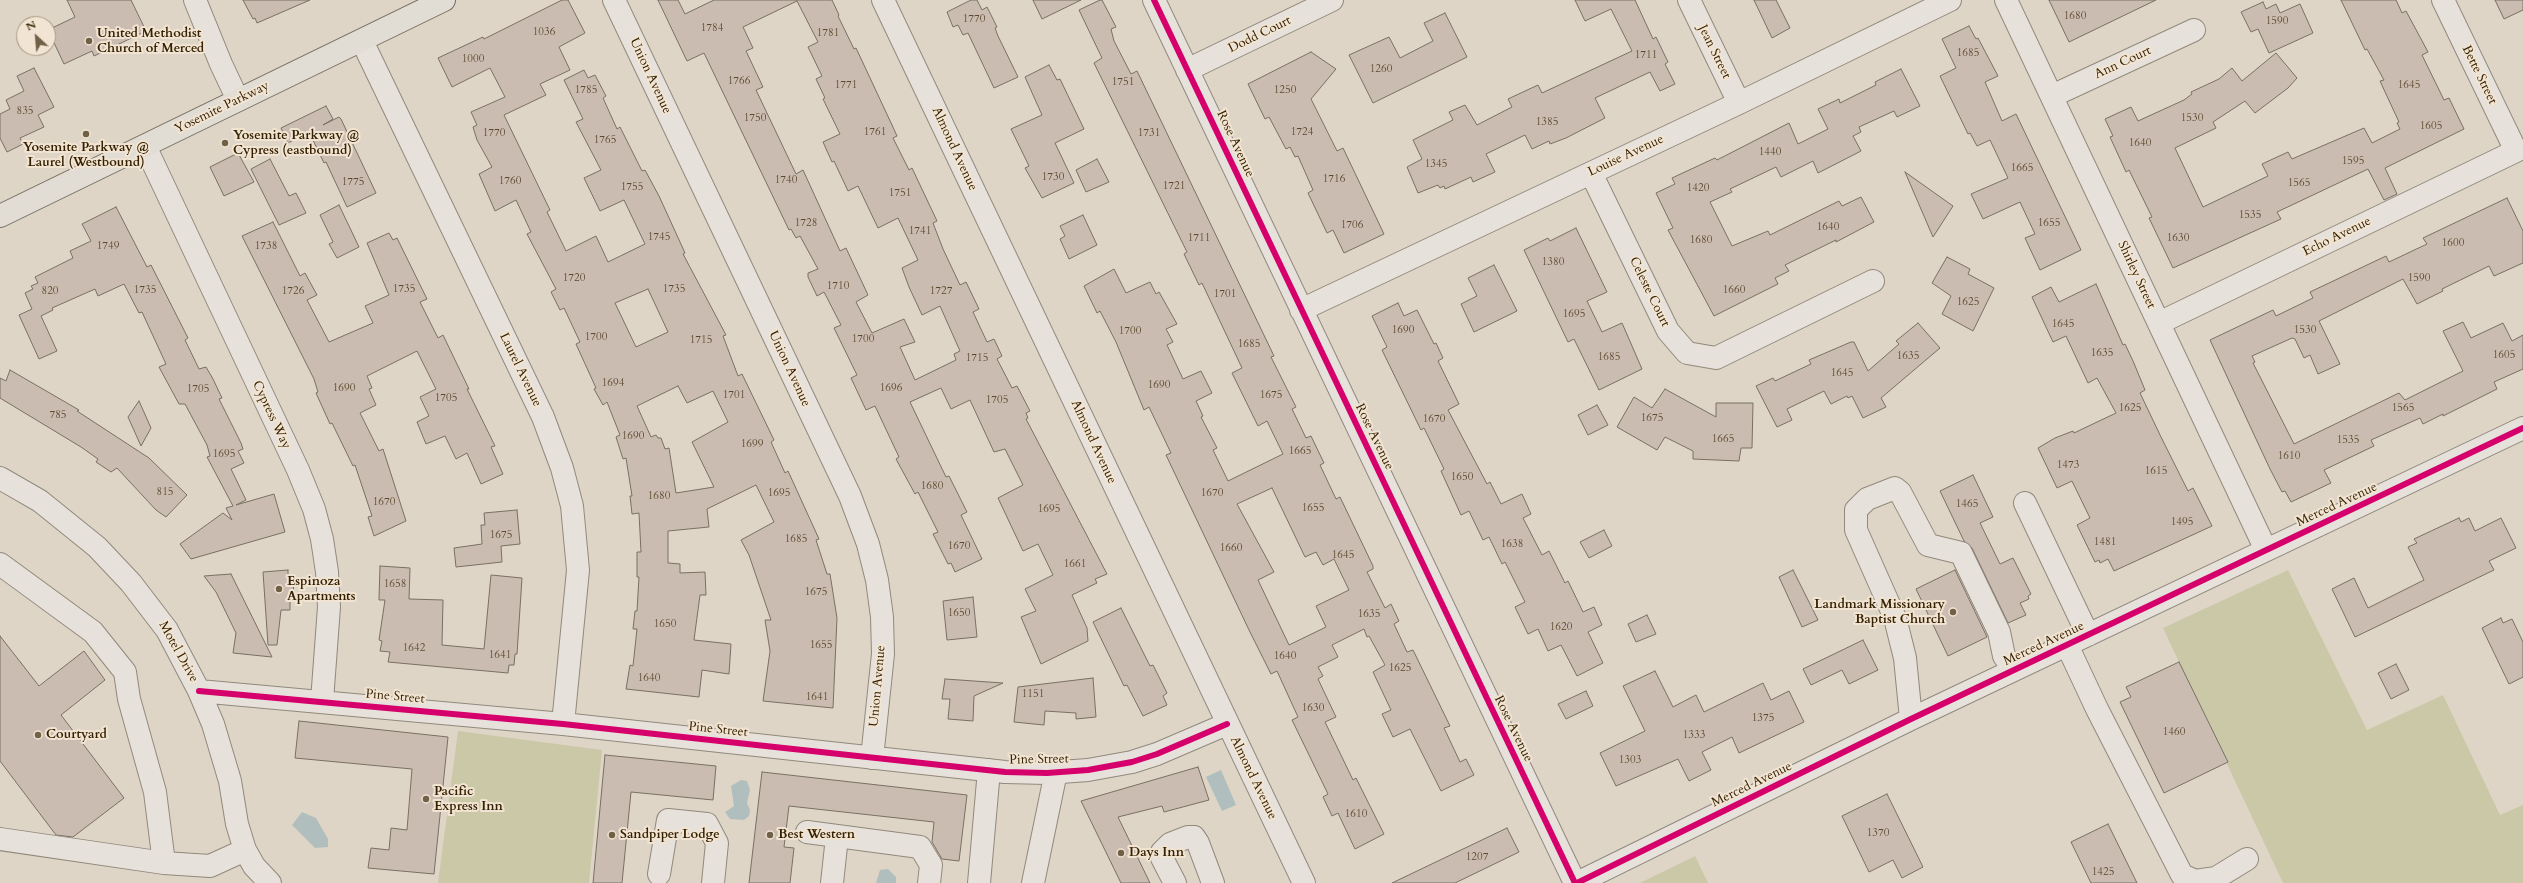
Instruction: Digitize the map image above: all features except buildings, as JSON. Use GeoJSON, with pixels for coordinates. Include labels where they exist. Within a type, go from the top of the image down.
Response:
{"type":"FeatureCollection","features":[{"type":"Feature","properties":{"kind":"main road","name":"Yosemite Parkway"},"geometry":{"type":"LineString","coordinates":[[0,216],[444,0]]}},
{"type":"Feature","properties":{"kind":"street"},"geometry":{"type":"LineString","coordinates":[[195,0],[221,64],[238,100]]}},
{"type":"Feature","properties":{"kind":"street","name":"Union Avenue"},"geometry":{"type":"LineString","coordinates":[[614,0],[850,496],[868,544],[877,580],[882,618],[883,654],[872,758]]}},
{"type":"Feature","properties":{"kind":"street","name":"Almond Avenue"},"geometry":{"type":"LineString","coordinates":[[883,0],[1304,883]]}},
{"type":"Feature","properties":{"kind":"street","name":"Rose Avenue"},"geometry":{"type":"LineString","coordinates":[[1154,0],[1576,883]]}},
{"type":"Feature","properties":{"kind":"street","name":"Dodd Court"},"geometry":{"type":"LineString","coordinates":[[1187,70],[1332,0]]}},
{"type":"Feature","properties":{"kind":"street","name":"Jean Street"},"geometry":{"type":"LineString","coordinates":[[1689,0],[1739,103]]}},
{"type":"Feature","properties":{"kind":"street","name":"Louise Avenue"},"geometry":{"type":"LineString","coordinates":[[1301,310],[1739,103],[1950,0]]}},
{"type":"Feature","properties":{"kind":"street","name":"Shirley Street"},"geometry":{"type":"LineString","coordinates":[[2006,0],[2266,550]]}},
{"type":"Feature","properties":{"kind":"street","name":"Bette Street"},"geometry":{"type":"LineString","coordinates":[[2443,0],[2516,151]]}},
{"type":"Feature","properties":{"kind":"street","name":"Ann Court"},"geometry":{"type":"LineString","coordinates":[[2052,96],[2194,30]]}},
{"type":"Feature","properties":{"kind":"street","name":"Laurel Avenue"},"geometry":{"type":"LineString","coordinates":[[362,41],[543,418],[562,468],[572,506],[578,570],[563,724]]}},
{"type":"Feature","properties":{"kind":"street","name":"Cypress Way"},"geometry":{"type":"LineString","coordinates":[[145,146],[298,470],[314,509],[322,539],[327,572],[329,607],[322,701]]}},
{"type":"Feature","properties":{"kind":"street","name":"Echo Avenue"},"geometry":{"type":"LineString","coordinates":[[2159,323],[2516,151]]}},
{"type":"Feature","properties":{"kind":"street","name":"Celeste Court"},"geometry":{"type":"LineString","coordinates":[[1591,173],[1668,331],[1687,353],[1716,358],[1873,281]]}},
{"type":"Feature","properties":{"kind":"street","name":"Merced Avenue"},"geometry":{"type":"LineString","coordinates":[[1576,883],[1911,719],[2523,428]]}},
{"type":"Feature","properties":{"kind":"street","name":"Motel Drive"},"geometry":{"type":"LineString","coordinates":[[0,478],[40,501],[115,565],[163,625],[199,690],[224,758],[237,824],[245,850],[254,866],[270,883]]}},
{"type":"Feature","properties":{"kind":"street"},"geometry":{"type":"LineString","coordinates":[[1911,719],[1905,658],[1895,618],[1856,530],[1856,510],[1867,499],[1895,488],[1900,492],[1928,545],[1961,553],[1999,632],[2004,656],[2014,670]]}},
{"type":"Feature","properties":{"kind":"street"},"geometry":{"type":"LineString","coordinates":[[2025,502],[2088,635]]}},
{"type":"Feature","properties":{"kind":"street"},"geometry":{"type":"LineString","coordinates":[[0,564],[93,632],[125,672],[129,699],[155,792],[164,863]]}},
{"type":"Feature","properties":{"kind":"street"},"geometry":{"type":"LineString","coordinates":[[2067,645],[2097,709],[2182,875],[2195,881],[2216,878],[2247,858]]}},
{"type":"Feature","properties":{"kind":"street","name":"Pine Street"},"geometry":{"type":"LineString","coordinates":[[199,690],[563,724],[989,770],[1056,772],[1088,770],[1132,762],[1157,754],[1227,724]]}},
{"type":"Feature","properties":{"kind":"street"},"geometry":{"type":"LineString","coordinates":[[979,883],[989,770]]}},
{"type":"Feature","properties":{"kind":"street"},"geometry":{"type":"LineString","coordinates":[[1033,883],[1056,772]]}},
{"type":"Feature","properties":{"kind":"street"},"geometry":{"type":"LineString","coordinates":[[659,874],[668,820],[707,824],[717,843],[713,883]]}},
{"type":"Feature","properties":{"kind":"street"},"geometry":{"type":"LineString","coordinates":[[807,832],[920,847],[931,865],[929,883]]}},
{"type":"Feature","properties":{"kind":"street"},"geometry":{"type":"LineString","coordinates":[[832,883],[837,836]]}},
{"type":"Feature","properties":{"kind":"street"},"geometry":{"type":"LineString","coordinates":[[1175,883],[1162,858],[1164,848],[1188,837],[1194,837],[1214,883]]}},
{"type":"Feature","properties":{"kind":"street"},"geometry":{"type":"LineString","coordinates":[[0,839],[164,863],[210,866],[245,850]]}},
{"type":"Feature","properties":{"kind":"shaded area"},"geometry":{"type":"Polygon","coordinates":[[[2288,570],[2367,730],[2443,695],[2500,815],[2523,805],[2523,883],[2283,883],[2163,628],[2288,570]]]}},
{"type":"Feature","properties":{"kind":"shaded area"},"geometry":{"type":"Polygon","coordinates":[[[458,731],[602,750],[589,883],[438,883],[458,731]]]}},
{"type":"Feature","properties":{"kind":"shaded area"},"geometry":{"type":"Polygon","coordinates":[[[1221,770],[1236,805],[1222,811],[1206,777],[1221,770]]]}},
{"type":"Feature","properties":{"kind":"shaded area"},"geometry":{"type":"Polygon","coordinates":[[[741,780],[747,781],[750,790],[747,803],[750,810],[749,816],[744,820],[730,819],[725,812],[734,806],[731,786],[741,780]]]}},
{"type":"Feature","properties":{"kind":"shaded area"},"geometry":{"type":"Polygon","coordinates":[[[302,812],[316,818],[328,839],[328,847],[315,848],[292,825],[302,812]]]}},
{"type":"Feature","properties":{"kind":"shaded area"},"geometry":{"type":"Polygon","coordinates":[[[1695,856],[1708,883],[1640,883],[1695,856]]]}},
{"type":"Feature","properties":{"kind":"shaded area"},"geometry":{"type":"Polygon","coordinates":[[[888,869],[896,877],[896,883],[876,883],[880,870],[888,869]]]}},
{"type":"Feature","properties":{"kind":"cycle path"},"geometry":{"type":"LineString","coordinates":[[1154,0],[1575,883]]}},
{"type":"Feature","properties":{"kind":"cycle path"},"geometry":{"type":"LineString","coordinates":[[1577,883],[1911,719],[2523,428]]}},
{"type":"Feature","properties":{"kind":"cycle path"},"geometry":{"type":"LineString","coordinates":[[199,691],[563,724],[1005,772],[1047,773],[1088,770],[1132,762],[1157,754],[1227,724]]}},
{"type":"Feature","properties":{"kind":"place","name":"United Methodist Church of Merced"},"geometry":{"type":"Point","coordinates":[89,41]}},
{"type":"Feature","properties":{"kind":"place","name":"Yosemite Parkway @ Laurel (Westbound)"},"geometry":{"type":"Point","coordinates":[86,134]}},
{"type":"Feature","properties":{"kind":"place","name":"Yosemite Parkway @ Cypress (eastbound)"},"geometry":{"type":"Point","coordinates":[225,143]}},
{"type":"Feature","properties":{"kind":"place","name":"Espinoza Apartments"},"geometry":{"type":"Point","coordinates":[279,589]}},
{"type":"Feature","properties":{"kind":"place","name":"Landmark Missionary Baptist Church"},"geometry":{"type":"Point","coordinates":[1953,612]}},
{"type":"Feature","properties":{"kind":"place","name":"Courtyard"},"geometry":{"type":"Point","coordinates":[38,735]}},
{"type":"Feature","properties":{"kind":"place","name":"Pacific Express Inn"},"geometry":{"type":"Point","coordinates":[426,799]}},
{"type":"Feature","properties":{"kind":"place","name":"Sandpiper Lodge"},"geometry":{"type":"Point","coordinates":[612,835]}},
{"type":"Feature","properties":{"kind":"place","name":"Best Western"},"geometry":{"type":"Point","coordinates":[770,835]}},
{"type":"Feature","properties":{"kind":"place","name":"Days Inn"},"geometry":{"type":"Point","coordinates":[1121,853]}}]}
